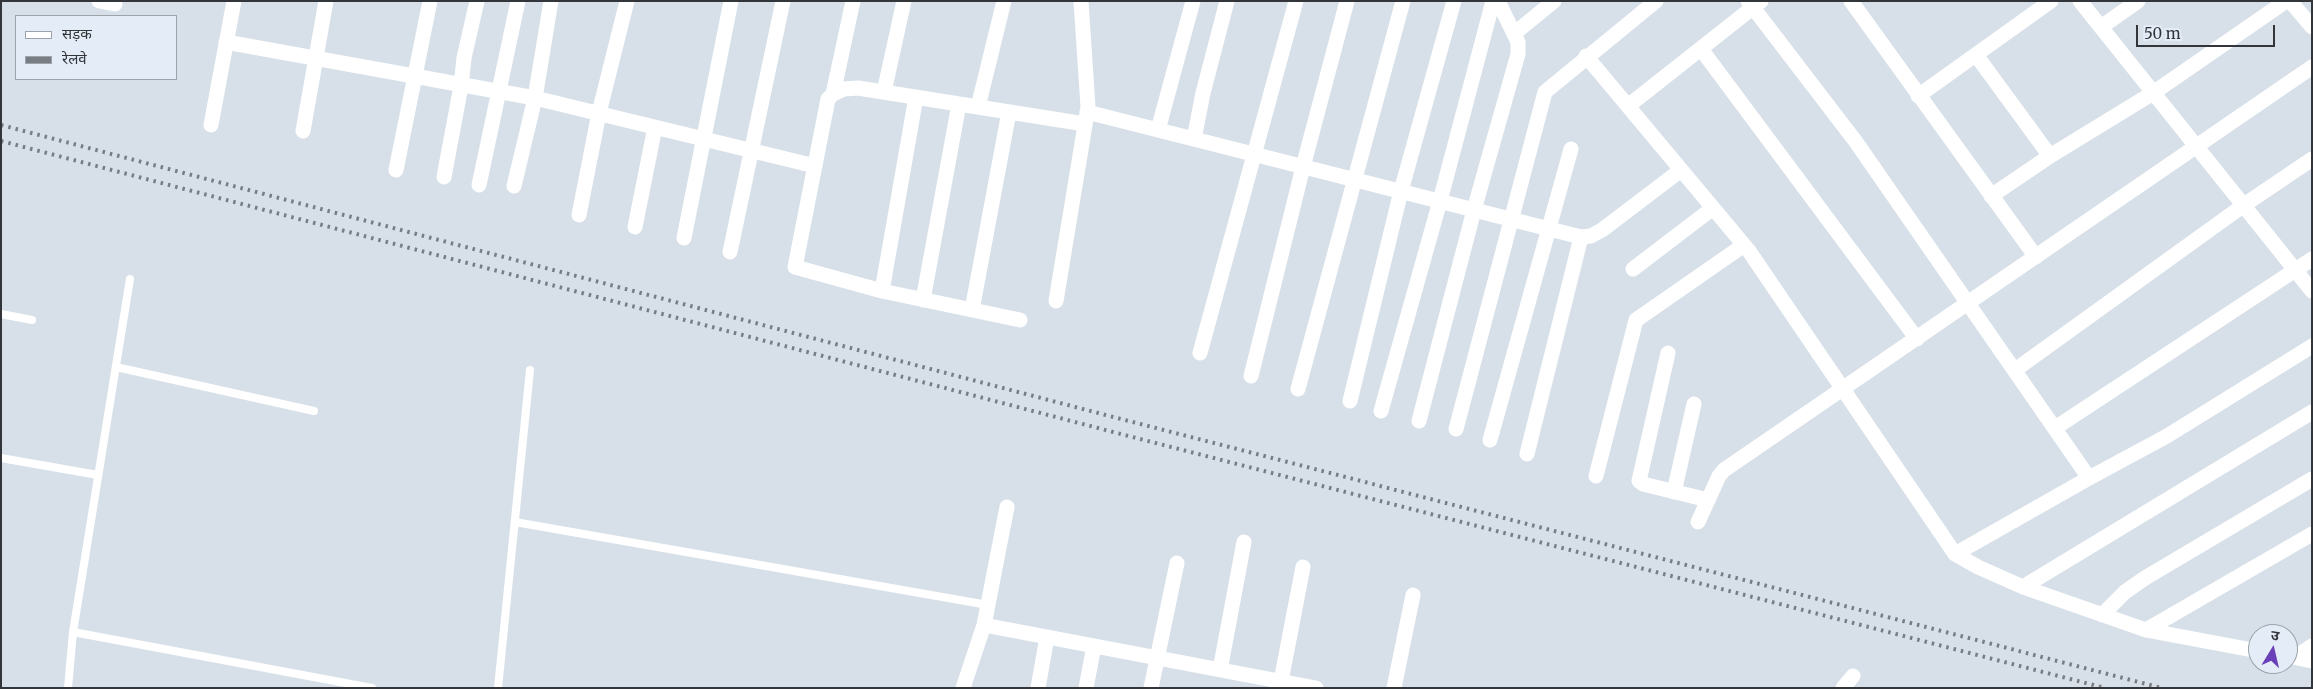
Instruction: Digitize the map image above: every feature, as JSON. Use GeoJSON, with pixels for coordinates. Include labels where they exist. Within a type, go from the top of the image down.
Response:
{"type":"FeatureCollection","features":[{"type":"Feature","properties":{"kind":"street"},"geometry":{"type":"LineString","coordinates":[[99,1],[115,4]]}},
{"type":"Feature","properties":{"kind":"street"},"geometry":{"type":"LineString","coordinates":[[211,125],[234,1]]}},
{"type":"Feature","properties":{"kind":"street"},"geometry":{"type":"LineString","coordinates":[[304,131],[326,1]]}},
{"type":"Feature","properties":{"kind":"street"},"geometry":{"type":"LineString","coordinates":[[396,170],[430,1]]}},
{"type":"Feature","properties":{"kind":"street"},"geometry":{"type":"LineString","coordinates":[[444,177],[461,86],[464,58],[477,1]]}},
{"type":"Feature","properties":{"kind":"street"},"geometry":{"type":"LineString","coordinates":[[479,185],[518,1]]}},
{"type":"Feature","properties":{"kind":"street"},"geometry":{"type":"LineString","coordinates":[[514,186],[535,98],[550,1]]}},
{"type":"Feature","properties":{"kind":"street"},"geometry":{"type":"LineString","coordinates":[[579,215],[599,113],[628,1]]}},
{"type":"Feature","properties":{"kind":"street"},"geometry":{"type":"LineString","coordinates":[[684,238],[731,1]]}},
{"type":"Feature","properties":{"kind":"street"},"geometry":{"type":"LineString","coordinates":[[730,252],[783,1]]}},
{"type":"Feature","properties":{"kind":"street"},"geometry":{"type":"LineString","coordinates":[[833,94],[853,1]]}},
{"type":"Feature","properties":{"kind":"street"},"geometry":{"type":"LineString","coordinates":[[884,92],[904,1]]}},
{"type":"Feature","properties":{"kind":"street"},"geometry":{"type":"LineString","coordinates":[[978,107],[1004,1]]}},
{"type":"Feature","properties":{"kind":"street"},"geometry":{"type":"LineString","coordinates":[[1056,301],[1086,118],[1081,1]]}},
{"type":"Feature","properties":{"kind":"street"},"geometry":{"type":"LineString","coordinates":[[1158,130],[1193,1]]}},
{"type":"Feature","properties":{"kind":"street"},"geometry":{"type":"LineString","coordinates":[[1194,139],[1203,93],[1227,1]]}},
{"type":"Feature","properties":{"kind":"street"},"geometry":{"type":"LineString","coordinates":[[1200,353],[1296,1]]}},
{"type":"Feature","properties":{"kind":"street"},"geometry":{"type":"LineString","coordinates":[[1252,376],[1303,167],[1348,1]]}},
{"type":"Feature","properties":{"kind":"street"},"geometry":{"type":"LineString","coordinates":[[1298,389],[1403,1]]}},
{"type":"Feature","properties":{"kind":"street"},"geometry":{"type":"LineString","coordinates":[[1350,401],[1401,192],[1454,1]]}},
{"type":"Feature","properties":{"kind":"street"},"geometry":{"type":"LineString","coordinates":[[1382,410],[1493,1]]}},
{"type":"Feature","properties":{"kind":"street"},"geometry":{"type":"LineString","coordinates":[[1419,422],[1474,210],[1518,54],[1518,42],[1515,33],[1498,1]]}},
{"type":"Feature","properties":{"kind":"street"},"geometry":{"type":"LineString","coordinates":[[1515,33],[1554,1]]}},
{"type":"Feature","properties":{"kind":"street"},"geometry":{"type":"LineString","coordinates":[[1456,429],[1545,92],[1586,56],[1656,1]]}},
{"type":"Feature","properties":{"kind":"street"},"geometry":{"type":"LineString","coordinates":[[1851,1],[2036,257]]}},
{"type":"Feature","properties":{"kind":"street"},"geometry":{"type":"LineString","coordinates":[[1918,96],[2051,1]]}},
{"type":"Feature","properties":{"kind":"street"},"geometry":{"type":"LineString","coordinates":[[2080,1],[2312,291]]}},
{"type":"Feature","properties":{"kind":"street"},"geometry":{"type":"LineString","coordinates":[[2101,27],[2138,1]]}},
{"type":"Feature","properties":{"kind":"street"},"geometry":{"type":"LineString","coordinates":[[1991,196],[2050,156],[2153,93],[2286,1]]}},
{"type":"Feature","properties":{"kind":"street"},"geometry":{"type":"LineString","coordinates":[[2290,1],[2312,27]]}},
{"type":"Feature","properties":{"kind":"street"},"geometry":{"type":"LineString","coordinates":[[1628,106],[1701,49],[1753,4],[1856,142],[2089,478]]}},
{"type":"Feature","properties":{"kind":"street"},"geometry":{"type":"LineString","coordinates":[[226,42],[535,98],[815,166]]}},
{"type":"Feature","properties":{"kind":"street"},"geometry":{"type":"LineString","coordinates":[[1701,49],[1917,339]]}},
{"type":"Feature","properties":{"kind":"street"},"geometry":{"type":"LineString","coordinates":[[1976,55],[2050,156]]}},
{"type":"Feature","properties":{"kind":"street"},"geometry":{"type":"LineString","coordinates":[[1586,56],[1744,245],[1955,554],[1978,567],[2023,587],[2146,630],[2248,649]]}},
{"type":"Feature","properties":{"kind":"street"},"geometry":{"type":"LineString","coordinates":[[1698,522],[1719,476],[1724,470],[2312,67]]}},
{"type":"Feature","properties":{"kind":"street"},"geometry":{"type":"LineString","coordinates":[[1020,320],[882,291],[795,267],[828,100],[833,94],[844,89],[858,88],[1008,112],[1086,118],[1158,130],[1581,237],[1591,236],[1602,230],[1681,170]]}},
{"type":"Feature","properties":{"kind":"street"},"geometry":{"type":"LineString","coordinates":[[882,291],[916,97]]}},
{"type":"Feature","properties":{"kind":"street"},"geometry":{"type":"LineString","coordinates":[[923,300],[959,104]]}},
{"type":"Feature","properties":{"kind":"street"},"geometry":{"type":"LineString","coordinates":[[972,310],[1008,112]]}},
{"type":"Feature","properties":{"kind":"street"},"geometry":{"type":"LineString","coordinates":[[635,227],[655,127]]}},
{"type":"Feature","properties":{"kind":"street"},"geometry":{"type":"LineString","coordinates":[[1490,440],[1570,149]]}},
{"type":"Feature","properties":{"kind":"street"},"geometry":{"type":"LineString","coordinates":[[2014,370],[2244,205],[2312,159]]}},
{"type":"Feature","properties":{"kind":"street"},"geometry":{"type":"LineString","coordinates":[[1633,269],[1713,208]]}},
{"type":"Feature","properties":{"kind":"street"},"geometry":{"type":"LineString","coordinates":[[1527,454],[1581,237]]}},
{"type":"Feature","properties":{"kind":"street"},"geometry":{"type":"LineString","coordinates":[[1596,476],[1636,320],[1744,245]]}},
{"type":"Feature","properties":{"kind":"street"},"geometry":{"type":"LineString","coordinates":[[2054,428],[2312,259]]}},
{"type":"Feature","properties":{"kind":"street"},"geometry":{"type":"LineString","coordinates":[[1955,554],[2167,436],[2312,346]]}},
{"type":"Feature","properties":{"kind":"street"},"geometry":{"type":"LineString","coordinates":[[1668,353],[1639,481],[1708,500]]}},
{"type":"Feature","properties":{"kind":"street"},"geometry":{"type":"LineString","coordinates":[[1674,492],[1694,404]]}},
{"type":"Feature","properties":{"kind":"street"},"geometry":{"type":"LineString","coordinates":[[2023,587],[2312,412]]}},
{"type":"Feature","properties":{"kind":"street"},"geometry":{"type":"LineString","coordinates":[[2102,615],[2125,592],[2145,578],[2312,480]]}},
{"type":"Feature","properties":{"kind":"street"},"geometry":{"type":"LineString","coordinates":[[962,688],[984,625],[1008,507]]}},
{"type":"Feature","properties":{"kind":"street"},"geometry":{"type":"LineString","coordinates":[[2146,630],[2312,534]]}},
{"type":"Feature","properties":{"kind":"street"},"geometry":{"type":"LineString","coordinates":[[1220,670],[1244,542]]}},
{"type":"Feature","properties":{"kind":"street"},"geometry":{"type":"LineString","coordinates":[[1151,688],[1177,563]]}},
{"type":"Feature","properties":{"kind":"street"},"geometry":{"type":"LineString","coordinates":[[1281,681],[1303,567]]}},
{"type":"Feature","properties":{"kind":"street"},"geometry":{"type":"LineString","coordinates":[[1394,688],[1413,595]]}},
{"type":"Feature","properties":{"kind":"street"},"geometry":{"type":"LineString","coordinates":[[984,625],[1312,687]]}},
{"type":"Feature","properties":{"kind":"street"},"geometry":{"type":"LineString","coordinates":[[1038,688],[1046,637]]}},
{"type":"Feature","properties":{"kind":"street"},"geometry":{"type":"LineString","coordinates":[[1086,688],[1094,646]]}},
{"type":"Feature","properties":{"kind":"street"},"geometry":{"type":"LineString","coordinates":[[2298,654],[2312,646]]}},
{"type":"Feature","properties":{"kind":"street"},"geometry":{"type":"LineString","coordinates":[[2298,658],[2312,661]]}},
{"type":"Feature","properties":{"kind":"lane"},"geometry":{"type":"LineString","coordinates":[[68,688],[73,632],[130,279]]}},
{"type":"Feature","properties":{"kind":"lane"},"geometry":{"type":"LineString","coordinates":[[1,314],[32,320]]}},
{"type":"Feature","properties":{"kind":"lane"},"geometry":{"type":"LineString","coordinates":[[116,367],[314,411]]}},
{"type":"Feature","properties":{"kind":"lane"},"geometry":{"type":"LineString","coordinates":[[498,688],[530,370]]}},
{"type":"Feature","properties":{"kind":"lane"},"geometry":{"type":"LineString","coordinates":[[1,458],[98,475]]}},
{"type":"Feature","properties":{"kind":"lane"},"geometry":{"type":"LineString","coordinates":[[515,522],[988,605]]}},
{"type":"Feature","properties":{"kind":"lane"},"geometry":{"type":"LineString","coordinates":[[73,632],[372,688]]}},
{"type":"Feature","properties":{"kind":"railway"},"geometry":{"type":"LineString","coordinates":[[1,125],[1121,419],[2162,688]]}},
{"type":"Feature","properties":{"kind":"railway"},"geometry":{"type":"LineString","coordinates":[[1,141],[1117,433],[2105,688]]}}]}
